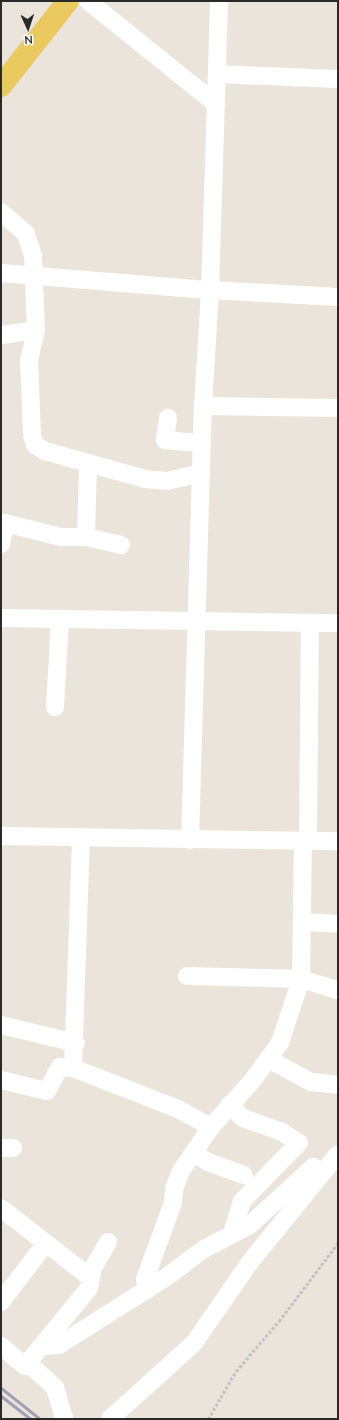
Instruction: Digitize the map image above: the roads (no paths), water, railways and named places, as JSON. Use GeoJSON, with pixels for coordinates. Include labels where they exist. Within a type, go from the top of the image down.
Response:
{"type":"FeatureCollection","features":[{"type":"Feature","properties":{"kind":"main road"},"geometry":{"type":"LineString","coordinates":[[1,86],[68,1]]}},
{"type":"Feature","properties":{"kind":"street"},"geometry":{"type":"LineString","coordinates":[[88,1],[216,104]]}},
{"type":"Feature","properties":{"kind":"street"},"geometry":{"type":"LineString","coordinates":[[190,840],[203,406],[210,290],[219,1]]}},
{"type":"Feature","properties":{"kind":"street"},"geometry":{"type":"LineString","coordinates":[[217,74],[338,79]]}},
{"type":"Feature","properties":{"kind":"street"},"geometry":{"type":"LineString","coordinates":[[1,212],[26,234],[30,242],[36,275],[36,330],[29,360],[32,435],[35,445],[45,451],[145,479],[167,481],[201,473]]}},
{"type":"Feature","properties":{"kind":"street"},"geometry":{"type":"LineString","coordinates":[[1,273],[210,290],[338,297]]}},
{"type":"Feature","properties":{"kind":"street"},"geometry":{"type":"LineString","coordinates":[[1,335],[36,330]]}},
{"type":"Feature","properties":{"kind":"street"},"geometry":{"type":"LineString","coordinates":[[203,406],[338,408]]}},
{"type":"Feature","properties":{"kind":"street"},"geometry":{"type":"LineString","coordinates":[[168,418],[165,440],[202,443]]}},
{"type":"Feature","properties":{"kind":"street"},"geometry":{"type":"LineString","coordinates":[[86,537],[88,464]]}},
{"type":"Feature","properties":{"kind":"street"},"geometry":{"type":"LineString","coordinates":[[2,533],[5,523],[60,537],[86,537],[121,545]]}},
{"type":"Feature","properties":{"kind":"street"},"geometry":{"type":"LineString","coordinates":[[1,618],[338,624]]}},
{"type":"Feature","properties":{"kind":"street"},"geometry":{"type":"LineString","coordinates":[[55,707],[60,619]]}},
{"type":"Feature","properties":{"kind":"street"},"geometry":{"type":"LineString","coordinates":[[147,1290],[145,1280],[173,1202],[174,1189],[181,1171],[228,1105],[280,1043],[301,979],[306,840],[310,624]]}},
{"type":"Feature","properties":{"kind":"street"},"geometry":{"type":"LineString","coordinates":[[1,836],[338,841]]}},
{"type":"Feature","properties":{"kind":"street"},"geometry":{"type":"LineString","coordinates":[[73,1068],[76,1042],[81,838]]}},
{"type":"Feature","properties":{"kind":"street"},"geometry":{"type":"LineString","coordinates":[[302,922],[338,924]]}},
{"type":"Feature","properties":{"kind":"street"},"geometry":{"type":"LineString","coordinates":[[187,976],[301,979],[338,990]]}},
{"type":"Feature","properties":{"kind":"street"},"geometry":{"type":"LineString","coordinates":[[1,1025],[76,1042]]}},
{"type":"Feature","properties":{"kind":"street"},"geometry":{"type":"LineString","coordinates":[[268,1059],[311,1082],[338,1085]]}},
{"type":"Feature","properties":{"kind":"street"},"geometry":{"type":"LineString","coordinates":[[1,1080],[47,1091],[60,1067],[73,1068],[178,1109],[211,1127]]}},
{"type":"Feature","properties":{"kind":"street"},"geometry":{"type":"LineString","coordinates":[[228,1105],[243,1118],[282,1132],[299,1143],[242,1201],[232,1233]]}},
{"type":"Feature","properties":{"kind":"street"},"geometry":{"type":"LineString","coordinates":[[194,1153],[208,1162],[244,1175]]}},
{"type":"Feature","properties":{"kind":"street"},"geometry":{"type":"LineString","coordinates":[[110,1419],[194,1343],[250,1262],[338,1154]]}},
{"type":"Feature","properties":{"kind":"street"},"geometry":{"type":"LineString","coordinates":[[42,1346],[59,1345],[147,1290],[232,1233],[250,1224],[313,1167],[323,1172]]}},
{"type":"Feature","properties":{"kind":"street"},"geometry":{"type":"LineString","coordinates":[[1,1208],[91,1278]]}},
{"type":"Feature","properties":{"kind":"street"},"geometry":{"type":"LineString","coordinates":[[1,1346],[25,1366],[88,1288],[93,1268],[108,1242]]}},
{"type":"Feature","properties":{"kind":"street"},"geometry":{"type":"LineString","coordinates":[[1,1302],[46,1243]]}},
{"type":"Feature","properties":{"kind":"street"},"geometry":{"type":"LineString","coordinates":[[28,1363],[55,1387],[64,1419]]}},
{"type":"Feature","properties":{"kind":"railway"},"geometry":{"type":"LineString","coordinates":[[1,1388],[40,1419]]}},
{"type":"Feature","properties":{"kind":"railway"},"geometry":{"type":"LineString","coordinates":[[1,1396],[30,1419]]}}]}
